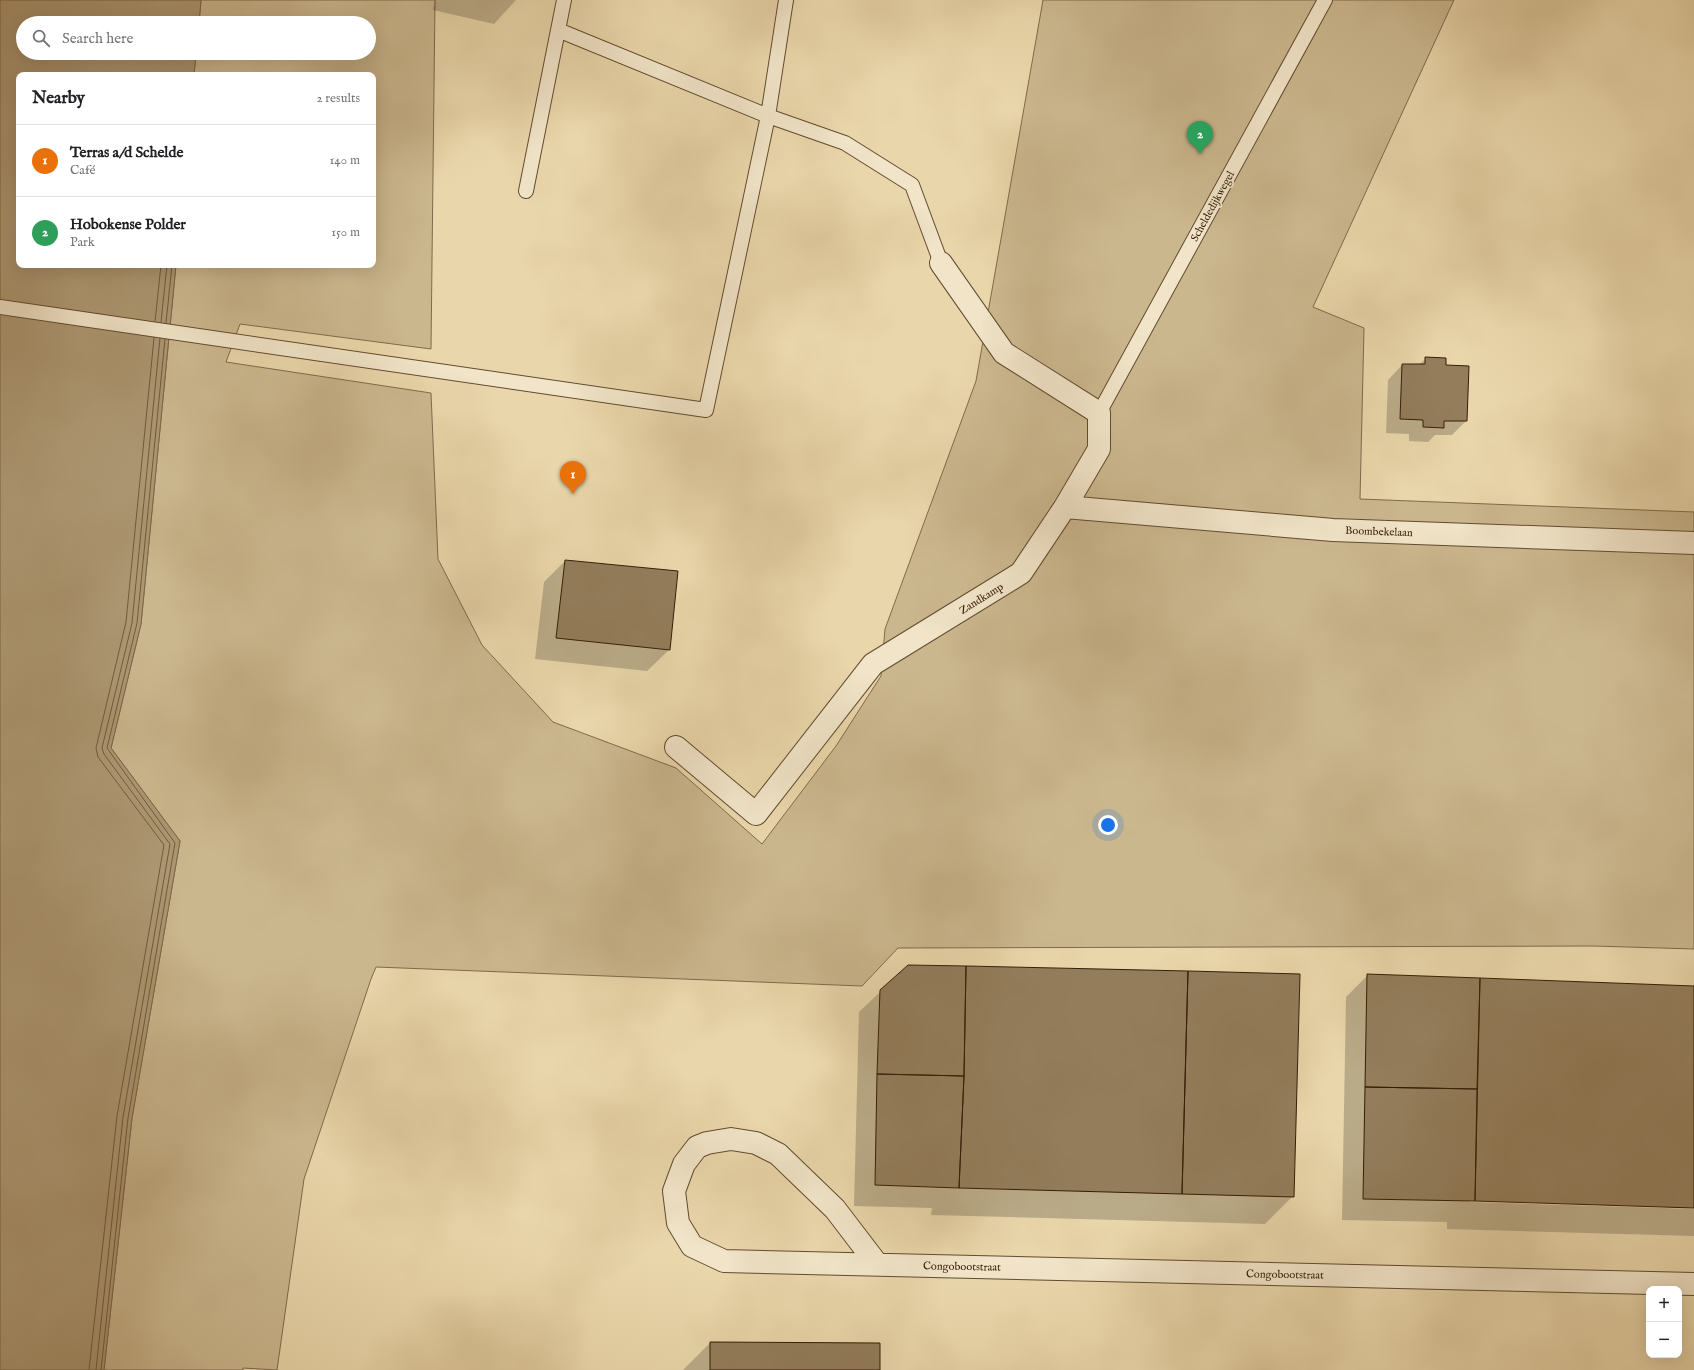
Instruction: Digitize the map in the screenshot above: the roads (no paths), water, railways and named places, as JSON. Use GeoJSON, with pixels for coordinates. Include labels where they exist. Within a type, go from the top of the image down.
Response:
{"type":"FeatureCollection","features":[{"type":"Feature","properties":{"kind":"street"},"geometry":{"type":"LineString","coordinates":[[941,263],[1004,353],[1099,413]]}},
{"type":"Feature","properties":{"kind":"street","name":"Zandkamp"},"geometry":{"type":"LineString","coordinates":[[676,747],[756,814],[873,664],[1021,572],[1065,507],[1099,449],[1099,413]]}},
{"type":"Feature","properties":{"kind":"street","name":"Boombekelaan"},"geometry":{"type":"LineString","coordinates":[[1065,507],[1333,530],[1694,543]]}},
{"type":"Feature","properties":{"kind":"street","name":"Congobootstraat"},"geometry":{"type":"LineString","coordinates":[[877,1264],[835,1209],[778,1154],[768,1148],[756,1142],[741,1140],[731,1139],[708,1142],[697,1147],[684,1164],[674,1191],[678,1223],[692,1246],[724,1262],[877,1264],[1694,1284]]}},
{"type":"Feature","properties":{"kind":"lane"},"geometry":{"type":"LineString","coordinates":[[526,191],[564,0]]}},
{"type":"Feature","properties":{"kind":"lane"},"geometry":{"type":"LineString","coordinates":[[0,307],[706,410],[768,116],[786,0]]}},
{"type":"Feature","properties":{"kind":"lane","name":"Scheldedijkwegel"},"geometry":{"type":"LineString","coordinates":[[1099,413],[1325,0]]}},
{"type":"Feature","properties":{"kind":"lane"},"geometry":{"type":"LineString","coordinates":[[558,30],[768,116],[845,143],[912,185],[941,263]]}},
{"type":"Feature","properties":{"kind":"water"},"geometry":{"type":"Polygon","coordinates":[[[0,0],[201,0],[200,16],[16,16],[16,60],[195,60],[194,72],[16,72],[16,268],[176,268],[141,624],[111,748],[180,841],[132,1118],[104,1370],[0,1370],[0,0]]]}},
{"type":"Feature","properties":{"kind":"place","name":"Hobokense Polder"},"geometry":{"type":"Point","coordinates":[1200,154]}},
{"type":"Feature","properties":{"kind":"place","name":"Terras a/d Schelde"},"geometry":{"type":"Point","coordinates":[573,494]}}]}
